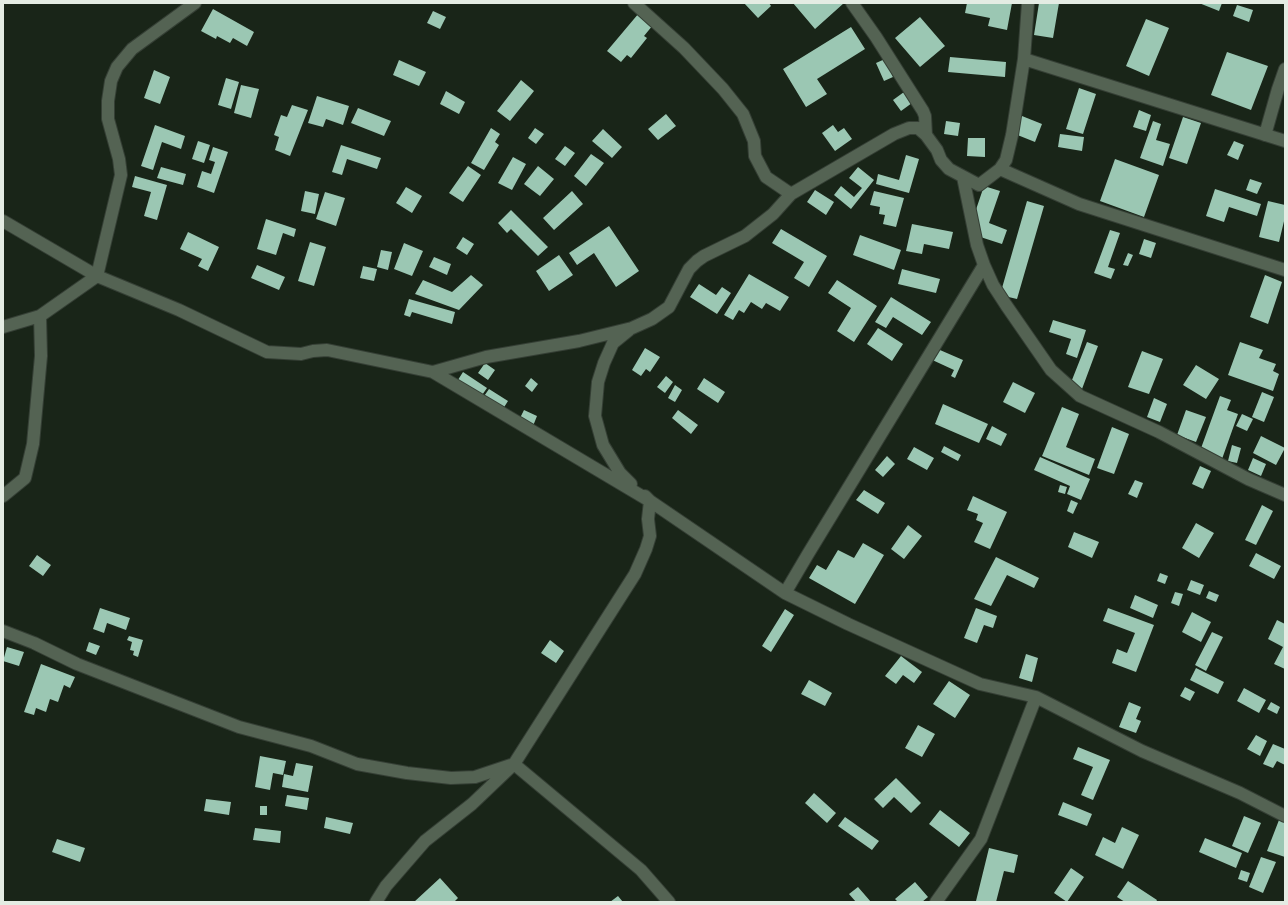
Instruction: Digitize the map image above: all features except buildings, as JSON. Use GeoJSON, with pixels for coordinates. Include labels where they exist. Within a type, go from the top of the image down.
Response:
{"type":"FeatureCollection","features":[{"type":"Feature","properties":{"kind":"street"},"geometry":{"type":"LineString","coordinates":[[3,327],[40,316],[97,276],[121,174],[119,159],[108,119],[108,101],[111,81],[117,67],[132,49],[195,3]]}},
{"type":"Feature","properties":{"kind":"street"},"geometry":{"type":"LineString","coordinates":[[634,3],[684,48],[723,89],[743,114],[754,141],[755,156],[766,177],[791,194]]}},
{"type":"Feature","properties":{"kind":"street"},"geometry":{"type":"LineString","coordinates":[[852,3],[876,37],[923,111],[925,116],[926,135]]}},
{"type":"Feature","properties":{"kind":"street"},"geometry":{"type":"LineString","coordinates":[[433,372],[486,357],[579,341],[632,328],[652,319],[669,307],[689,269],[696,261],[745,236],[773,214],[791,194],[894,134],[909,128],[918,128],[926,135],[949,170],[979,185],[1000,169],[1006,160],[1012,135],[1024,59],[1028,3]]}},
{"type":"Feature","properties":{"kind":"street"},"geometry":{"type":"LineString","coordinates":[[1024,59],[1285,141]]}},
{"type":"Feature","properties":{"kind":"street"},"geometry":{"type":"LineString","coordinates":[[1265,135],[1285,69]]}},
{"type":"Feature","properties":{"kind":"street"},"geometry":{"type":"LineString","coordinates":[[1000,169],[1079,204],[1285,270]]}},
{"type":"Feature","properties":{"kind":"street"},"geometry":{"type":"LineString","coordinates":[[963,177],[977,245],[993,285],[1051,370],[1080,396],[1159,432],[1248,479],[1285,495]]}},
{"type":"Feature","properties":{"kind":"street"},"geometry":{"type":"LineString","coordinates":[[3,221],[97,276],[179,310],[267,352],[301,354],[313,350],[327,350],[433,372],[650,501],[785,593],[848,624],[980,684],[1036,697],[1142,751],[1240,793],[1285,816]]}},
{"type":"Feature","properties":{"kind":"street"},"geometry":{"type":"LineString","coordinates":[[785,593],[984,265]]}},
{"type":"Feature","properties":{"kind":"street"},"geometry":{"type":"LineString","coordinates":[[3,496],[25,478],[33,444],[41,356],[40,316]]}},
{"type":"Feature","properties":{"kind":"street"},"geometry":{"type":"LineString","coordinates":[[632,328],[613,343],[604,363],[598,382],[595,416],[603,445],[620,473],[650,501]]}},
{"type":"Feature","properties":{"kind":"street"},"geometry":{"type":"LineString","coordinates":[[376,902],[386,886],[424,841],[472,804],[514,764],[635,574],[650,536],[648,519],[650,501]]}},
{"type":"Feature","properties":{"kind":"street"},"geometry":{"type":"LineString","coordinates":[[3,631],[34,643],[77,664],[239,727],[311,746],[357,764],[407,773],[451,778],[475,777],[514,764]]}},
{"type":"Feature","properties":{"kind":"street"},"geometry":{"type":"LineString","coordinates":[[936,902],[981,839],[1036,697]]}},
{"type":"Feature","properties":{"kind":"street"},"geometry":{"type":"LineString","coordinates":[[514,764],[641,870],[669,902]]}}]}
